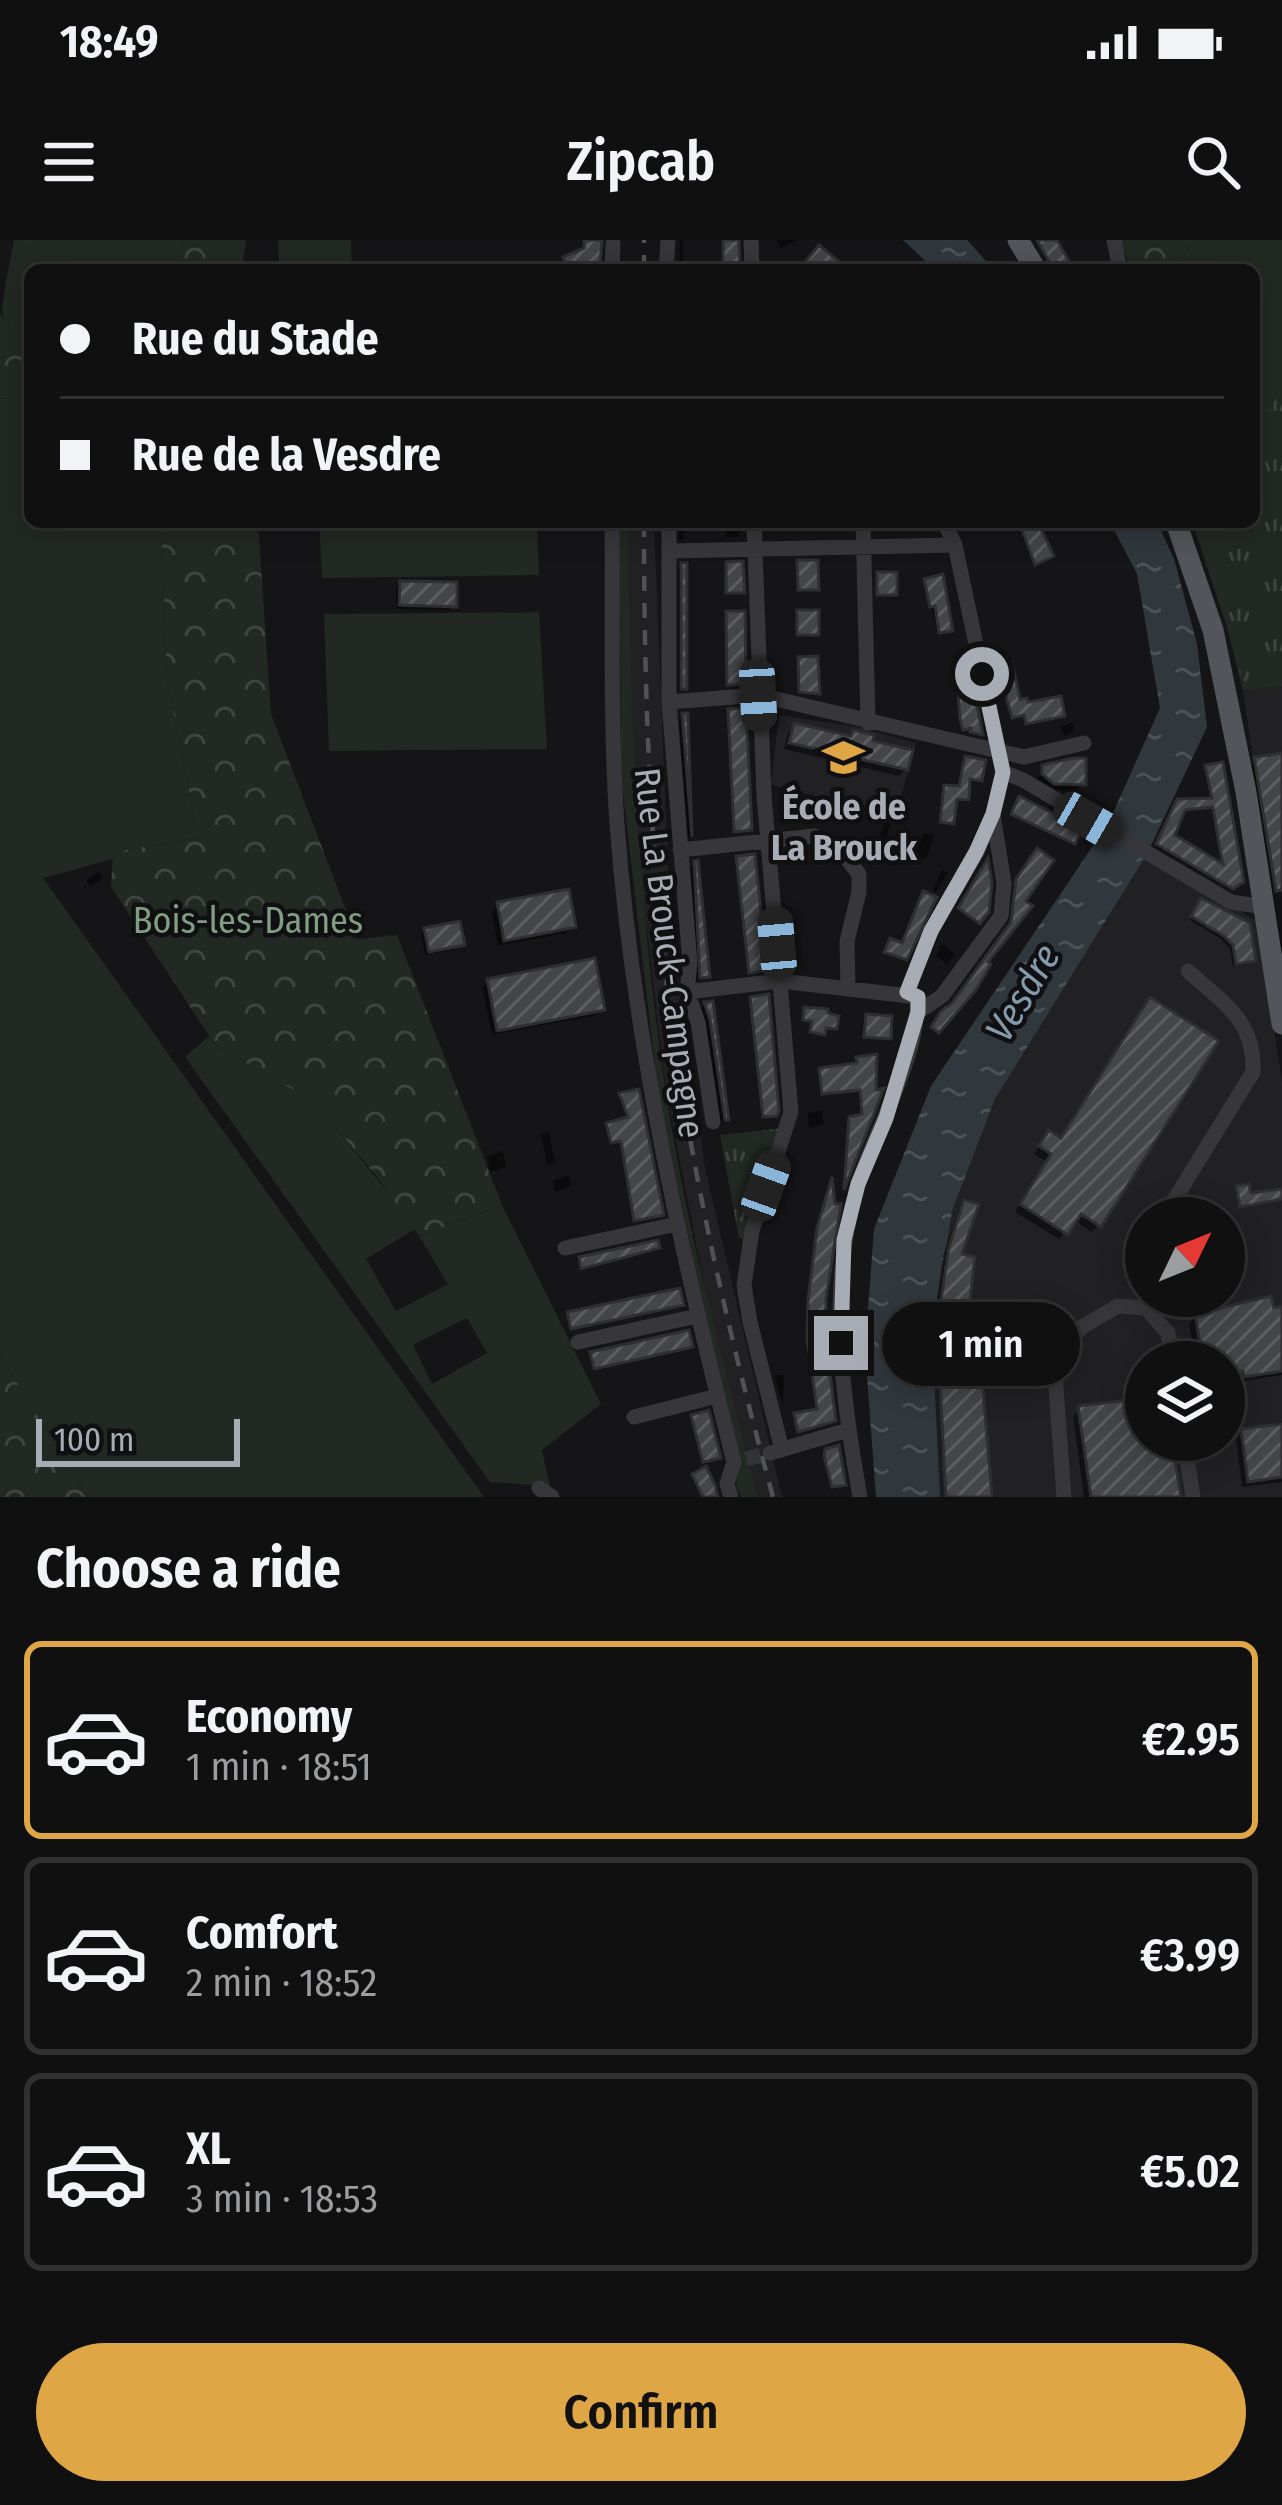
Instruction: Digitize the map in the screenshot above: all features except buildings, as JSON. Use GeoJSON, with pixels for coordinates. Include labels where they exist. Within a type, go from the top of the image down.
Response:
{"type":"FeatureCollection","features":[{"type":"Feature","properties":{"kind":"main road"},"geometry":{"type":"LineString","coordinates":[[1178,528],[1219,657],[1246,792],[1282,1024]]}},
{"type":"Feature","properties":{"kind":"street"},"geometry":{"type":"LineString","coordinates":[[612,264],[613,244]]}},
{"type":"Feature","properties":{"kind":"street","name":"Rue La Brouck-Campagne"},"geometry":{"type":"LineString","coordinates":[[612,528],[617,828],[643,1049],[697,1316],[717,1396],[740,1460],[728,1484],[731,1497]]}},
{"type":"Feature","properties":{"kind":"street"},"geometry":{"type":"LineString","coordinates":[[670,528],[670,702],[690,963],[687,992],[698,1022],[713,1122]]}},
{"type":"Feature","properties":{"kind":"street"},"geometry":{"type":"LineString","coordinates":[[754,528],[758,695],[791,1112],[752,1231],[744,1285],[776,1451],[848,1430]]}},
{"type":"Feature","properties":{"kind":"street"},"geometry":{"type":"LineString","coordinates":[[863,528],[868,723]]}},
{"type":"Feature","properties":{"kind":"street"},"geometry":{"type":"LineString","coordinates":[[907,992],[931,931],[993,814],[1003,772],[955,545],[947,528]]}},
{"type":"Feature","properties":{"kind":"street"},"geometry":{"type":"LineString","coordinates":[[670,551],[955,545]]}},
{"type":"Feature","properties":{"kind":"street"},"geometry":{"type":"LineString","coordinates":[[670,702],[758,695],[1024,757],[1084,743]]}},
{"type":"Feature","properties":{"kind":"street"},"geometry":{"type":"LineString","coordinates":[[1003,772],[1231,902],[1264,908]]}},
{"type":"Feature","properties":{"kind":"street"},"geometry":{"type":"LineString","coordinates":[[918,1012],[942,996],[1001,916],[1004,883],[993,814]]}},
{"type":"Feature","properties":{"kind":"street"},"geometry":{"type":"LineString","coordinates":[[680,850],[814,836],[840,850],[859,874],[847,941],[848,988]]}},
{"type":"Feature","properties":{"kind":"street"},"geometry":{"type":"LineString","coordinates":[[1176,1197],[1253,1072],[1254,1045],[1238,1017],[1188,971]]}},
{"type":"Feature","properties":{"kind":"street"},"geometry":{"type":"LineString","coordinates":[[687,992],[780,981],[907,992],[918,997],[918,1012],[886,1118],[858,1184],[844,1240],[839,1316],[848,1430],[860,1497]]}},
{"type":"Feature","properties":{"kind":"street"},"geometry":{"type":"LineString","coordinates":[[565,1247],[677,1224]]}},
{"type":"Feature","properties":{"kind":"street"},"geometry":{"type":"LineString","coordinates":[[1064,1497],[1055,1373],[1080,1328],[1125,1306]]}},
{"type":"Feature","properties":{"kind":"street"},"geometry":{"type":"LineString","coordinates":[[578,1342],[697,1316]]}},
{"type":"Feature","properties":{"kind":"street"},"geometry":{"type":"LineString","coordinates":[[634,1417],[717,1396]]}},
{"type":"Feature","properties":{"kind":"street"},"geometry":{"type":"LineString","coordinates":[[1187,1461],[1193,1497]]}},
{"type":"Feature","properties":{"kind":"shaded area"},"geometry":{"type":"Polygon","coordinates":[[[628,528],[654,528],[670,919],[705,1168],[782,1497],[758,1497],[712,1326],[666,1090],[638,856],[629,686],[628,528]]]}},
{"type":"Feature","properties":{"kind":"shaded area"},"geometry":{"type":"Polygon","coordinates":[[[1282,686],[1282,955],[1243,691],[1282,686]]]}},
{"type":"Feature","properties":{"kind":"shaded area","name":"École de La Brouck"},"geometry":{"type":"Polygon","coordinates":[[[779,715],[863,728],[916,743],[896,815],[771,785],[779,715]]]}},
{"type":"Feature","properties":{"kind":"shaded area"},"geometry":{"type":"Polygon","coordinates":[[[1147,854],[1258,922],[1282,1082],[1282,1497],[946,1497],[933,1325],[952,1211],[995,1099],[1147,854]]]}},
{"type":"Feature","properties":{"kind":"green space"},"geometry":{"type":"Polygon","coordinates":[[[14,240],[182,240],[180,264],[24,264],[24,329],[3,318],[14,240]]]}},
{"type":"Feature","properties":{"kind":"green space"},"geometry":{"type":"Polygon","coordinates":[[[182,240],[246,240],[243,264],[180,264],[182,240]]]}},
{"type":"Feature","properties":{"kind":"green space"},"geometry":{"type":"Polygon","coordinates":[[[278,240],[351,240],[352,264],[279,264],[278,240]]]}},
{"type":"Feature","properties":{"kind":"green space"},"geometry":{"type":"Polygon","coordinates":[[[1120,240],[1196,240],[1177,264],[1129,264],[1120,240]]]}},
{"type":"Feature","properties":{"kind":"green space"},"geometry":{"type":"Polygon","coordinates":[[[1196,240],[1282,240],[1282,686],[1243,691],[1194,528],[1260,528],[1260,264],[1177,264],[1196,240]]]}},
{"type":"Feature","properties":{"kind":"green space"},"geometry":{"type":"Polygon","coordinates":[[[0,313],[24,329],[24,397],[0,399],[0,313]]]}},
{"type":"Feature","properties":{"kind":"green space"},"geometry":{"type":"Polygon","coordinates":[[[24,397],[24,528],[161,528],[167,680],[198,838],[114,852],[113,859],[43,878],[484,1497],[88,1497],[0,1355],[0,399],[24,397]]]}},
{"type":"Feature","properties":{"kind":"green space"},"geometry":{"type":"Polygon","coordinates":[[[1277,398],[1282,402],[1282,684],[1244,689],[1195,528],[1260,528],[1260,423],[1277,398]]]}},
{"type":"Feature","properties":{"kind":"green space","name":"Bois-les-Dames"},"geometry":{"type":"Polygon","coordinates":[[[161,528],[258,528],[271,714],[357,939],[397,935],[502,1205],[419,1236],[378,1178],[312,1100],[216,1046],[111,887],[113,852],[198,838],[167,680],[161,528]]]}},
{"type":"Feature","properties":{"kind":"green space"},"geometry":{"type":"Polygon","coordinates":[[[319,528],[537,528],[539,575],[322,578],[319,528]]]}},
{"type":"Feature","properties":{"kind":"green space"},"geometry":{"type":"Polygon","coordinates":[[[619,528],[628,528],[637,805],[665,1087],[694,1242],[758,1497],[741,1497],[736,1486],[738,1472],[658,1092],[621,777],[619,528]]]}},
{"type":"Feature","properties":{"kind":"green space"},"geometry":{"type":"Polygon","coordinates":[[[539,612],[547,749],[329,751],[324,614],[539,612]]]}},
{"type":"Feature","properties":{"kind":"green space"},"geometry":{"type":"Polygon","coordinates":[[[209,1036],[216,1046],[312,1099],[417,1228],[366,1259],[396,1311],[448,1284],[419,1236],[502,1205],[601,1404],[542,1450],[550,1486],[490,1482],[185,1057],[209,1036]],[[467,1318],[413,1345],[432,1384],[487,1353],[467,1318]]]}},
{"type":"Feature","properties":{"kind":"green space"},"geometry":{"type":"Polygon","coordinates":[[[784,1128],[746,1239],[739,1238],[720,1135],[784,1128]]]}},
{"type":"Feature","properties":{"kind":"green space"},"geometry":{"type":"Polygon","coordinates":[[[0,1355],[88,1497],[0,1497],[0,1355]]]}},
{"type":"Feature","properties":{"kind":"water"},"geometry":{"type":"Polygon","coordinates":[[[903,240],[967,240],[989,264],[929,264],[903,240]]]}},
{"type":"Feature","properties":{"kind":"water","name":"Vesdre"},"geometry":{"type":"Polygon","coordinates":[[[1113,528],[1160,528],[1174,559],[1197,644],[1207,727],[1147,854],[995,1099],[952,1211],[934,1324],[946,1497],[876,1497],[865,1349],[874,1229],[931,1086],[1109,822],[1160,708],[1137,574],[1113,528]]]}},
{"type":"Feature","properties":{"kind":"tunnel"},"geometry":{"type":"LineString","coordinates":[[746,1459],[770,1453]]}},
{"type":"Feature","properties":{"kind":"railway"},"geometry":{"type":"LineString","coordinates":[[644,240],[644,264]]}},
{"type":"Feature","properties":{"kind":"railway"},"geometry":{"type":"LineString","coordinates":[[644,528],[651,796],[672,1028],[708,1231],[773,1497]]}},
{"type":"Feature","properties":{"kind":"place","name":"École de La Brouck"},"geometry":{"type":"Point","coordinates":[844,757]}},
{"type":"Feature","properties":{"kind":"route"},"geometry":{"type":"LineString","coordinates":[[841,1343],[844,1240],[858,1184],[886,1118],[918,1012],[918,997],[907,992],[931,931],[993,814],[1003,772],[982,674]]}}]}
